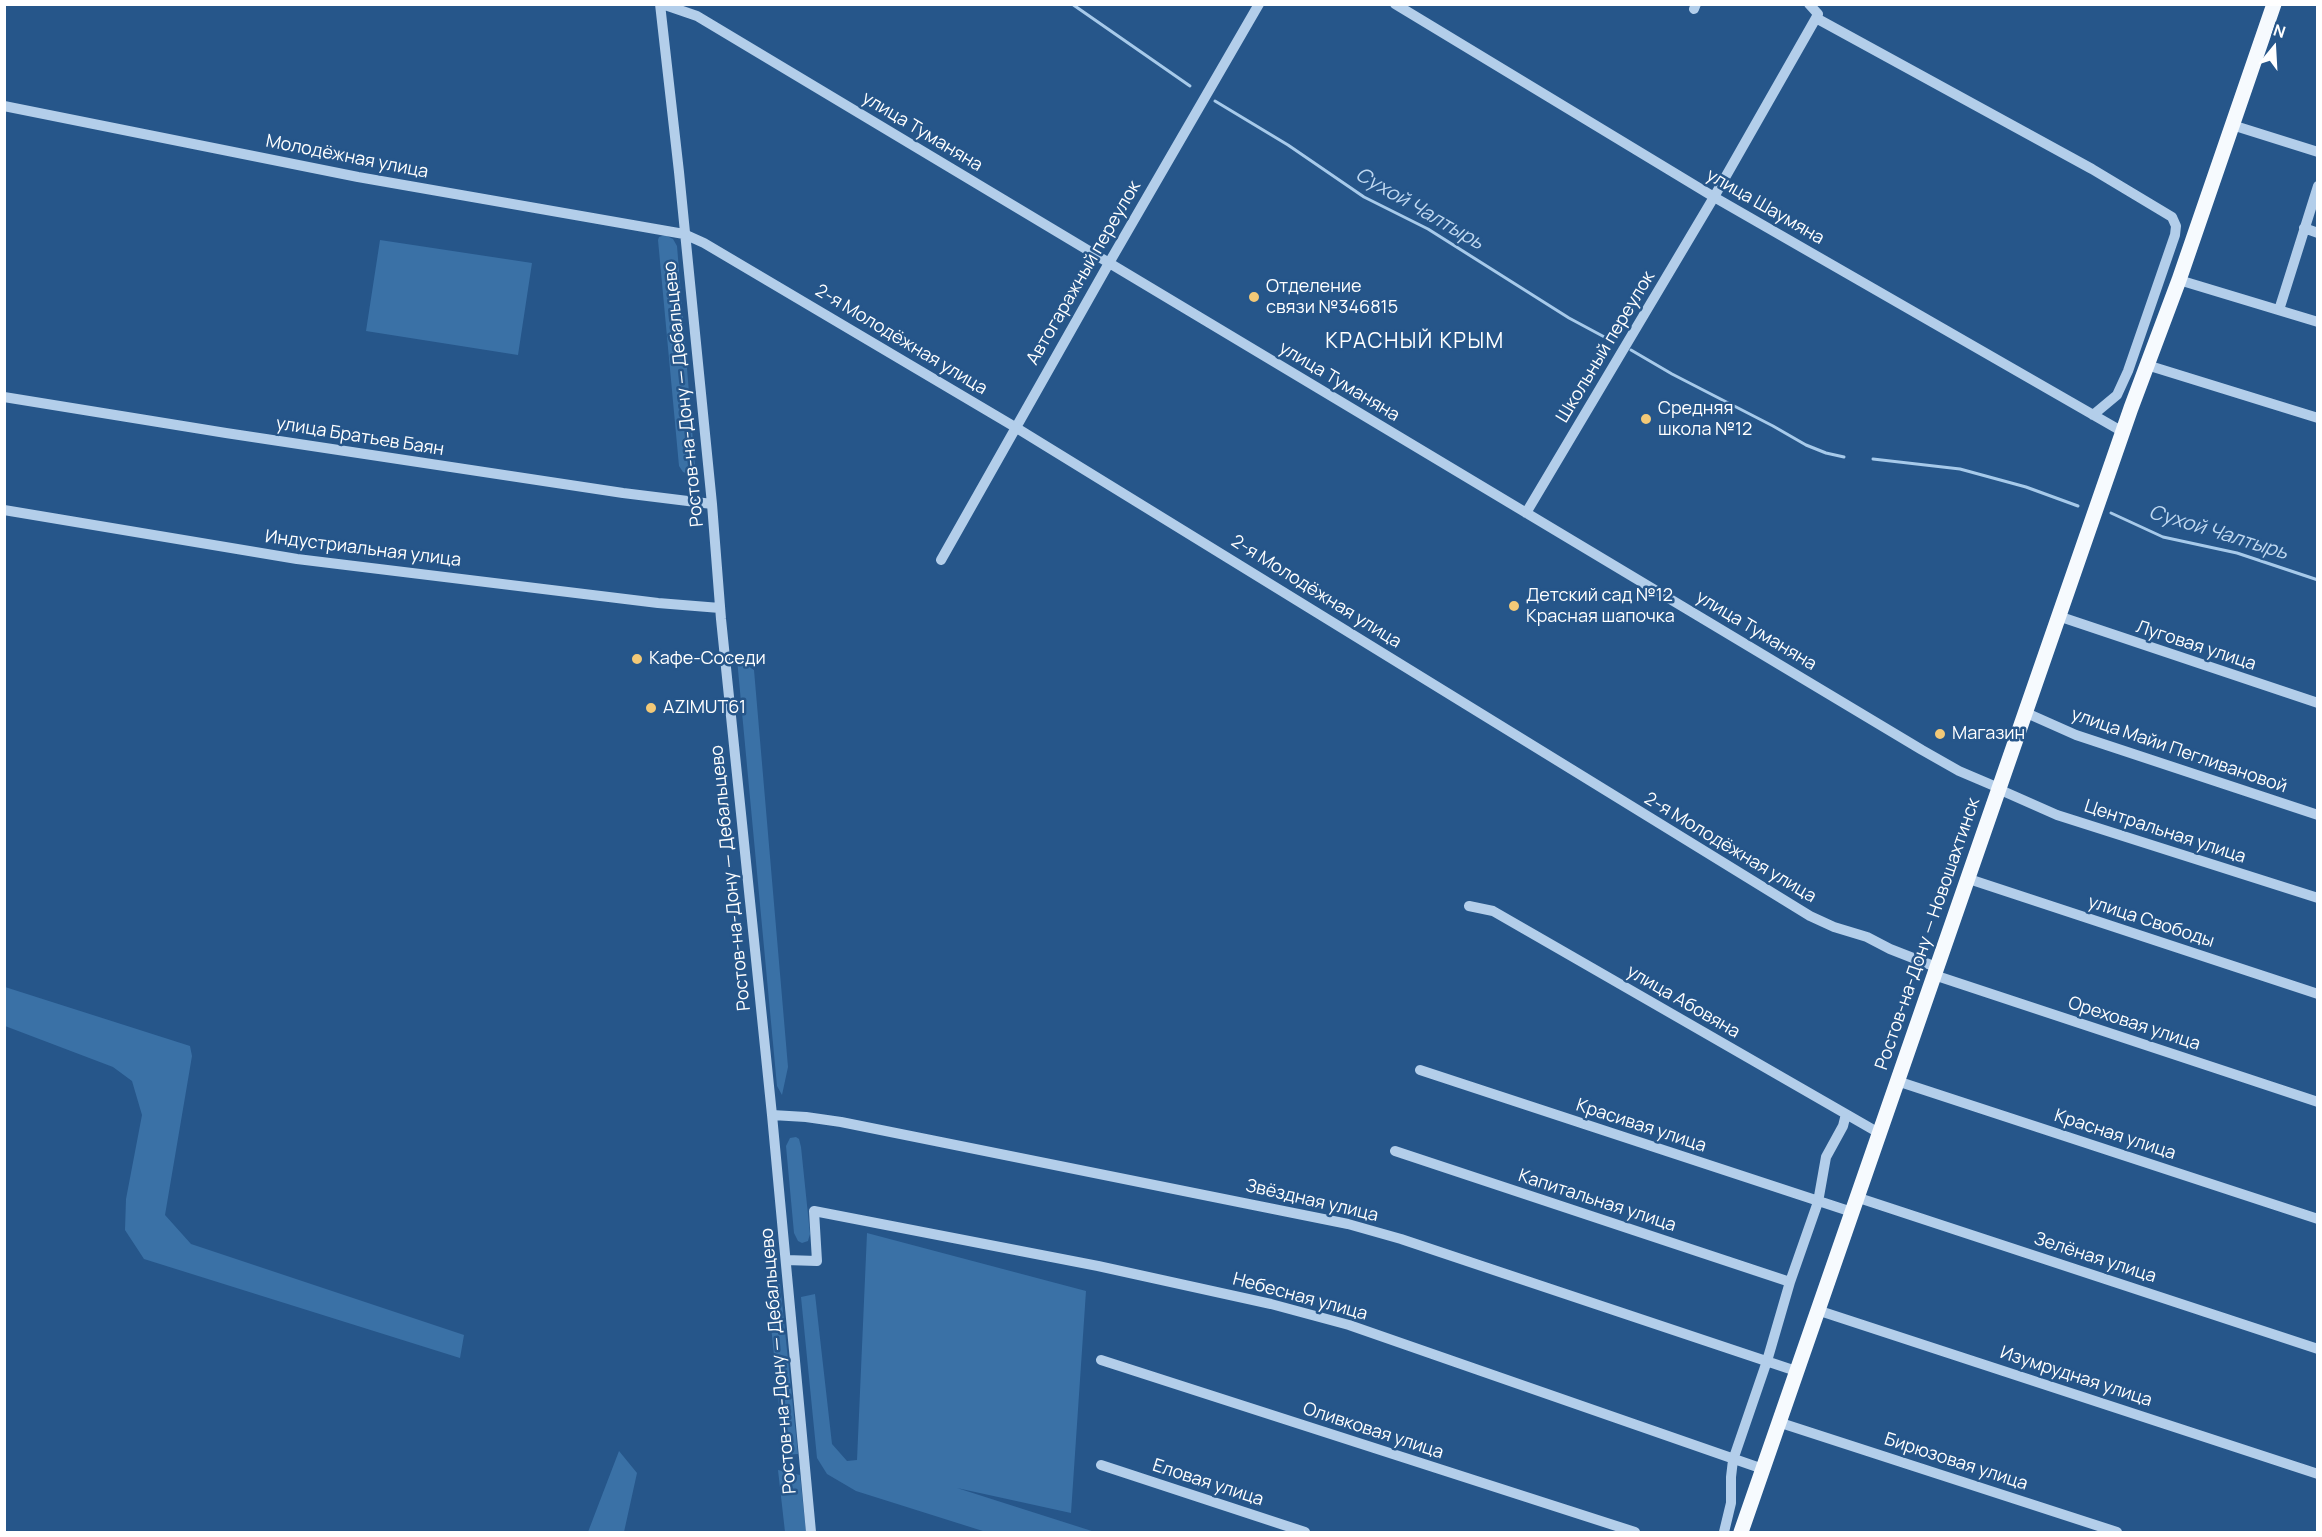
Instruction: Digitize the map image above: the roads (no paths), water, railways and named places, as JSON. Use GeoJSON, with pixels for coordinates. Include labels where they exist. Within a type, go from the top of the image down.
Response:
{"type":"FeatureCollection","features":[{"type":"Feature","properties":{"kind":"main road","name":"Ростов-на-Дону — Новошахтинск"},"geometry":{"type":"LineString","coordinates":[[1741,1533],[2002,790],[2123,432],[2179,280],[2274,4]]}},
{"type":"Feature","properties":{"kind":"main road","name":"Ростов-на-Дону — Новошахтинск"},"geometry":{"type":"LineString","coordinates":[[1748,1533],[1903,1083],[1938,972],[1975,881],[2002,790],[2031,715],[2154,349]]}},
{"type":"Feature","properties":{"kind":"street","name":"Ростов-на-Дону — Дебальцево"},"geometry":{"type":"LineString","coordinates":[[661,4],[772,1115],[811,1533]]}},
{"type":"Feature","properties":{"kind":"street","name":"улица Туманяна"},"geometry":{"type":"LineString","coordinates":[[661,4],[697,16],[1931,755],[1959,771],[2002,790]]}},
{"type":"Feature","properties":{"kind":"street","name":"Автогаражный переулок"},"geometry":{"type":"LineString","coordinates":[[941,560],[1259,4]]}},
{"type":"Feature","properties":{"kind":"street","name":"улица Шаумяна"},"geometry":{"type":"LineString","coordinates":[[1395,4],[1714,197],[2123,432]]}},
{"type":"Feature","properties":{"kind":"street"},"geometry":{"type":"LineString","coordinates":[[1809,4],[1818,14],[1816,18],[2092,169],[2172,217],[2176,226],[2175,235],[2128,371],[2117,395],[2093,415]]}},
{"type":"Feature","properties":{"kind":"street","name":"Школьный переулок"},"geometry":{"type":"LineString","coordinates":[[1526,513],[1714,197],[1816,18]]}},
{"type":"Feature","properties":{"kind":"street","name":"Молодёжная улица"},"geometry":{"type":"LineString","coordinates":[[4,106],[358,177],[684,234]]}},
{"type":"Feature","properties":{"kind":"street"},"geometry":{"type":"LineString","coordinates":[[2232,125],[2318,152]]}},
{"type":"Feature","properties":{"kind":"street"},"geometry":{"type":"LineString","coordinates":[[2279,310],[2318,186]]}},
{"type":"Feature","properties":{"kind":"street"},"geometry":{"type":"LineString","coordinates":[[2304,228],[2318,233]]}},
{"type":"Feature","properties":{"kind":"street","name":"2-я Молодёжная улица"},"geometry":{"type":"LineString","coordinates":[[684,234],[717,249],[1015,427],[1810,916],[1938,972]]}},
{"type":"Feature","properties":{"kind":"street"},"geometry":{"type":"LineString","coordinates":[[2179,280],[2318,322]]}},
{"type":"Feature","properties":{"kind":"street"},"geometry":{"type":"LineString","coordinates":[[2150,366],[2318,418]]}},
{"type":"Feature","properties":{"kind":"street","name":"улица Братьев Баян"},"geometry":{"type":"LineString","coordinates":[[4,397],[612,491],[712,504]]}},
{"type":"Feature","properties":{"kind":"street","name":"Индустриальная улица"},"geometry":{"type":"LineString","coordinates":[[4,510],[297,559],[658,603],[720,608]]}},
{"type":"Feature","properties":{"kind":"street","name":"Луговая улица"},"geometry":{"type":"LineString","coordinates":[[2064,618],[2318,704]]}},
{"type":"Feature","properties":{"kind":"street","name":"улица Майи Пегливановой"},"geometry":{"type":"LineString","coordinates":[[2031,715],[2076,735],[2318,815]]}},
{"type":"Feature","properties":{"kind":"street","name":"Центральная улица"},"geometry":{"type":"LineString","coordinates":[[2002,790],[2057,815],[2318,898]]}},
{"type":"Feature","properties":{"kind":"street","name":"улица Свободы"},"geometry":{"type":"LineString","coordinates":[[1975,881],[2318,994]]}},
{"type":"Feature","properties":{"kind":"street","name":"улица Абовяна"},"geometry":{"type":"LineString","coordinates":[[1468,906],[1493,911],[1880,1133]]}},
{"type":"Feature","properties":{"kind":"street","name":"Ореховая улица"},"geometry":{"type":"LineString","coordinates":[[1938,972],[2318,1102]]}},
{"type":"Feature","properties":{"kind":"street","name":"Красивая улица"},"geometry":{"type":"LineString","coordinates":[[1420,1070],[1852,1212]]}},
{"type":"Feature","properties":{"kind":"street","name":"Красная улица"},"geometry":{"type":"LineString","coordinates":[[1903,1083],[2318,1219]]}},
{"type":"Feature","properties":{"kind":"street"},"geometry":{"type":"LineString","coordinates":[[1724,1533],[1731,1503],[1733,1460],[1818,1202],[1824,1163],[1843,1126],[1846,1114]]}},
{"type":"Feature","properties":{"kind":"street","name":"Звёздная улица"},"geometry":{"type":"LineString","coordinates":[[772,1115],[806,1117],[1348,1224],[1401,1239],[1796,1371]]}},
{"type":"Feature","properties":{"kind":"street","name":"Капитальная улица"},"geometry":{"type":"LineString","coordinates":[[1395,1151],[1790,1282]]}},
{"type":"Feature","properties":{"kind":"street","name":"Зелёная улица"},"geometry":{"type":"LineString","coordinates":[[1863,1199],[2318,1349]]}},
{"type":"Feature","properties":{"kind":"street","name":"Небесная улица"},"geometry":{"type":"LineString","coordinates":[[786,1260],[817,1261],[814,1211],[1098,1266],[1349,1325],[1762,1469]]}},
{"type":"Feature","properties":{"kind":"street","name":"Изумрудная улица"},"geometry":{"type":"LineString","coordinates":[[1823,1312],[2318,1474]]}},
{"type":"Feature","properties":{"kind":"street","name":"Оливковая улица"},"geometry":{"type":"LineString","coordinates":[[1101,1360],[1635,1533]]}},
{"type":"Feature","properties":{"kind":"street","name":"Бирюзовая улица"},"geometry":{"type":"LineString","coordinates":[[1784,1424],[2117,1533]]}},
{"type":"Feature","properties":{"kind":"street","name":"Еловая улица"},"geometry":{"type":"LineString","coordinates":[[1101,1465],[1305,1533]]}},
{"type":"Feature","properties":{"kind":"waterway","name":"Сухой Чалтырь"},"geometry":{"type":"LineString","coordinates":[[1072,4],[1190,86]]}},
{"type":"Feature","properties":{"kind":"waterway","name":"Сухой Чалтырь"},"geometry":{"type":"LineString","coordinates":[[1215,101],[1288,145],[1364,197],[1428,229],[1569,318],[1610,340]]}},
{"type":"Feature","properties":{"kind":"waterway","name":"Сухой Чалтырь"},"geometry":{"type":"LineString","coordinates":[[1631,350],[1806,445],[1844,457]]}},
{"type":"Feature","properties":{"kind":"waterway","name":"Сухой Чалтырь"},"geometry":{"type":"LineString","coordinates":[[1873,459],[1960,469],[2026,487],[2078,506]]}},
{"type":"Feature","properties":{"kind":"waterway","name":"Сухой Чалтырь"},"geometry":{"type":"LineString","coordinates":[[2111,513],[2163,537],[2237,553],[2318,580]]}},
{"type":"Feature","properties":{"kind":"place","name":"Отделение связи №346815"},"geometry":{"type":"Point","coordinates":[1254,297]}},
{"type":"Feature","properties":{"kind":"place","name":"Средняя школа №12"},"geometry":{"type":"Point","coordinates":[1646,419]}},
{"type":"Feature","properties":{"kind":"place","name":"Детский сад №12 Красная шапочка"},"geometry":{"type":"Point","coordinates":[1514,606]}},
{"type":"Feature","properties":{"kind":"place","name":"Кафе-Соседи"},"geometry":{"type":"Point","coordinates":[637,659]}},
{"type":"Feature","properties":{"kind":"place","name":"AZIMUT61"},"geometry":{"type":"Point","coordinates":[651,708]}},
{"type":"Feature","properties":{"kind":"place","name":"Магазин"},"geometry":{"type":"Point","coordinates":[1940,734]}},
{"type":"Feature","properties":{"kind":"district","name":"КРАСНЫЙ КРЫМ"},"geometry":{"type":"Point","coordinates":[1415,342]}}]}
